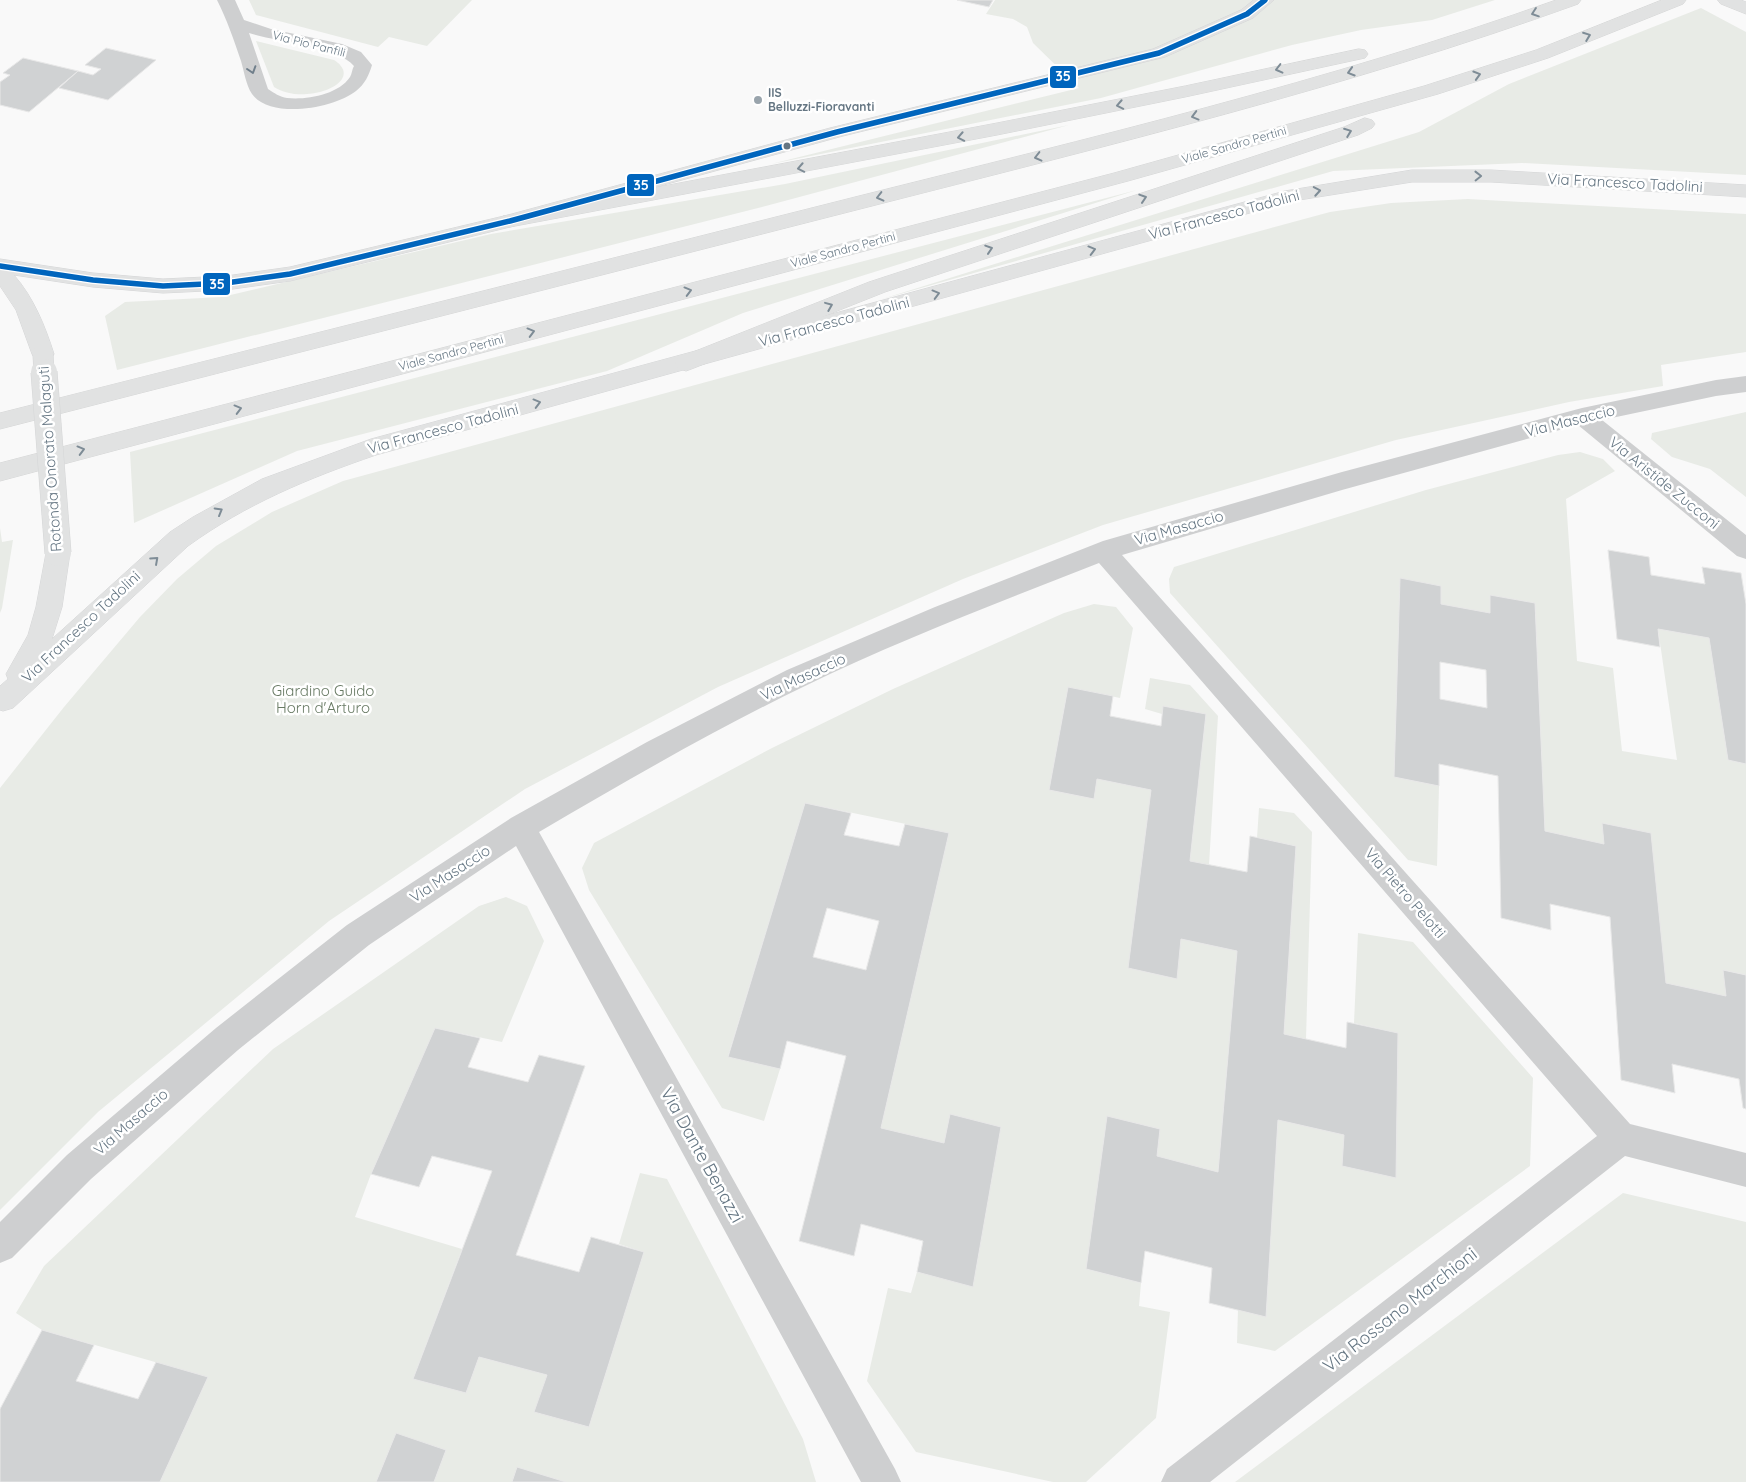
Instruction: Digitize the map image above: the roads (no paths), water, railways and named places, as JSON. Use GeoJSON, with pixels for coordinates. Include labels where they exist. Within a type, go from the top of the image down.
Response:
{"type":"FeatureCollection","features":[{"type":"Feature","properties":{"kind":"main road"},"geometry":{"type":"LineString","coordinates":[[0,266],[112,282],[187,286],[221,284],[290,274],[510,221],[837,132],[1158,53],[1247,14],[1265,0]]}},
{"type":"Feature","properties":{"kind":"main road"},"geometry":{"type":"LineString","coordinates":[[0,421],[1047,155],[1285,92],[1497,27],[1572,0]]}},
{"type":"Feature","properties":{"kind":"main road","name":"Viale Sandro Pertini"},"geometry":{"type":"LineString","coordinates":[[0,472],[1121,177],[1431,90],[1542,54],[1677,0]]}},
{"type":"Feature","properties":{"kind":"main road"},"geometry":{"type":"LineString","coordinates":[[1727,0],[1746,9]]}},
{"type":"Feature","properties":{"kind":"main road"},"geometry":{"type":"LineString","coordinates":[[510,221],[736,181],[1190,91],[1295,65],[1464,36]]}},
{"type":"Feature","properties":{"kind":"main road"},"geometry":{"type":"LineString","coordinates":[[686,363],[877,286],[1351,131],[1392,112],[1431,90]]}},
{"type":"Feature","properties":{"kind":"main road","name":"Via Francesco Tadolini"},"geometry":{"type":"LineString","coordinates":[[2,702],[179,539],[206,519],[248,494],[308,469],[371,448],[1292,195],[1412,176],[1491,176],[1746,190]]}},
{"type":"Feature","properties":{"kind":"main road","name":"Rotonda Onorato Malaguti"},"geometry":{"type":"LineString","coordinates":[[0,274],[12,285],[33,323],[43,354],[58,553],[48,607],[40,636],[2,702]]}},
{"type":"Feature","properties":{"kind":"street","name":"Via Pio Panfili"},"geometry":{"type":"LineString","coordinates":[[226,0],[238,23],[260,92],[279,102],[303,103],[329,98],[346,90],[358,79],[363,65],[355,56],[336,48],[266,33],[238,23]]}},
{"type":"Feature","properties":{"kind":"street","name":"Via Masaccio"},"geometry":{"type":"LineString","coordinates":[[0,1246],[79,1167],[227,1039],[358,935],[521,827],[657,750],[796,678],[944,614],[1103,551],[1360,476],[1582,416],[1716,388],[1746,384]]}},
{"type":"Feature","properties":{"kind":"street","name":"Via Aristide Zucconi"},"geometry":{"type":"LineString","coordinates":[[1582,416],[1746,550]]}},
{"type":"Feature","properties":{"kind":"street","name":"Via Pietro Pelotti"},"geometry":{"type":"LineString","coordinates":[[1103,551],[1621,1138]]}},
{"type":"Feature","properties":{"kind":"street","name":"Via Dante Benazzi"},"geometry":{"type":"LineString","coordinates":[[521,827],[882,1482]]}},
{"type":"Feature","properties":{"kind":"street"},"geometry":{"type":"LineString","coordinates":[[1621,1138],[1746,1170]]}},
{"type":"Feature","properties":{"kind":"street","name":"Via Rossano Marchioni"},"geometry":{"type":"LineString","coordinates":[[1180,1482],[1621,1138]]}},
{"type":"Feature","properties":{"kind":"place","name":"IIS Belluzzi-Fioravanti"},"geometry":{"type":"Point","coordinates":[758,100]}},
{"type":"Feature","properties":{"kind":"park label","name":"Giardino Guido Horn d'Arturo"},"geometry":{"type":"Point","coordinates":[323,700]}}]}
